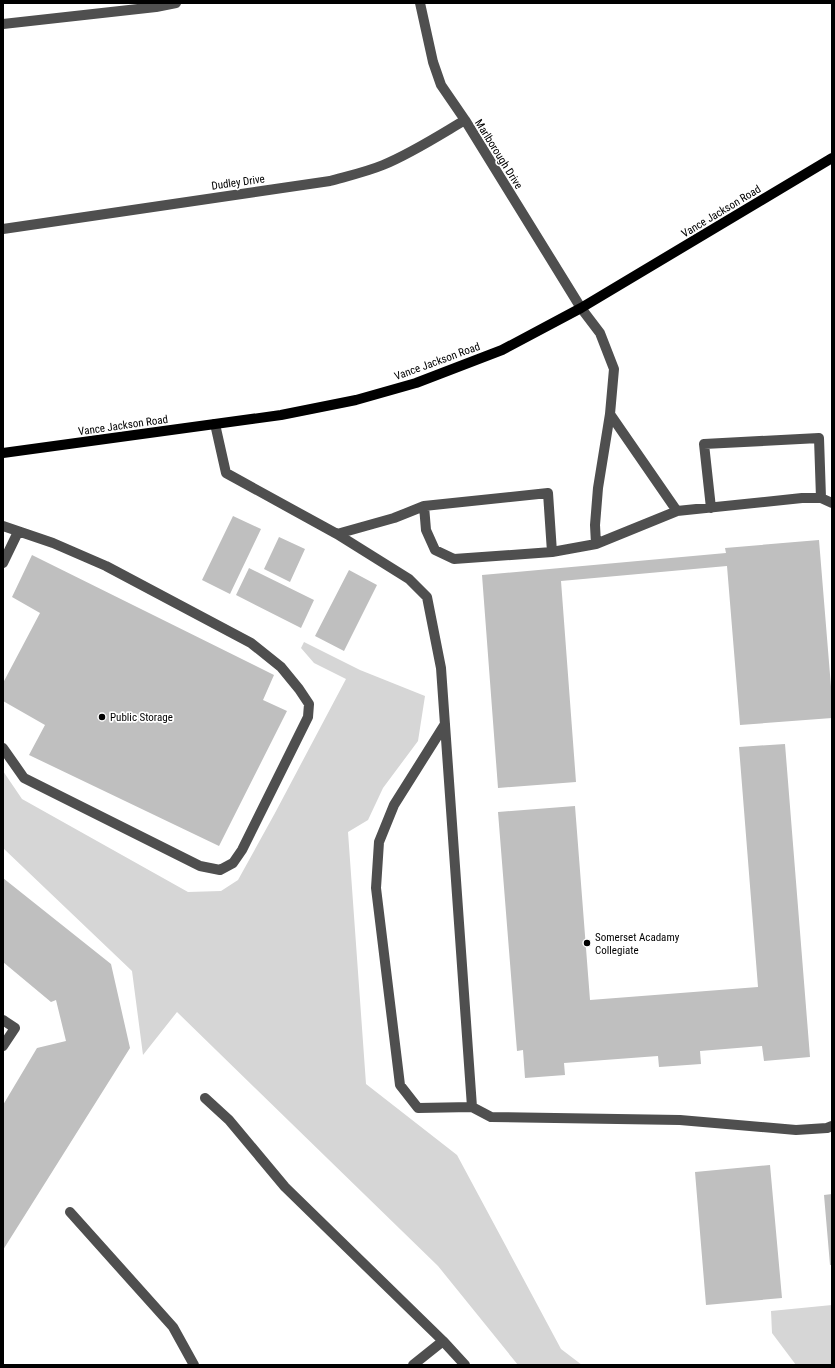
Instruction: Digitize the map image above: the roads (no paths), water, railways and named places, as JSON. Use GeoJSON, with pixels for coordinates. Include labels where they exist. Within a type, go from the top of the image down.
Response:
{"type":"FeatureCollection","features":[{"type":"Feature","properties":{"kind":"main road","name":"Vance Jackson Road"},"geometry":{"type":"LineString","coordinates":[[3,453],[281,415],[356,400],[416,383],[502,350],[581,308],[832,158]]}},
{"type":"Feature","properties":{"kind":"street"},"geometry":{"type":"LineString","coordinates":[[3,24],[156,7],[176,3]]}},
{"type":"Feature","properties":{"kind":"street","name":"Marlborough Drive"},"geometry":{"type":"LineString","coordinates":[[420,3],[433,62],[441,85],[581,308],[600,333],[614,368],[610,414],[598,488],[595,525],[596,544]]}},
{"type":"Feature","properties":{"kind":"street","name":"Dudley Drive"},"geometry":{"type":"LineString","coordinates":[[3,229],[330,181],[357,174],[407,154],[464,120]]}},
{"type":"Feature","properties":{"kind":"street"},"geometry":{"type":"LineString","coordinates":[[610,414],[677,511]]}},
{"type":"Feature","properties":{"kind":"street"},"geometry":{"type":"LineString","coordinates":[[215,424],[226,473],[337,534],[409,579],[427,597],[441,668],[472,1107]]}},
{"type":"Feature","properties":{"kind":"street"},"geometry":{"type":"LineString","coordinates":[[711,508],[704,444],[819,438],[821,498]]}},
{"type":"Feature","properties":{"kind":"street"},"geometry":{"type":"LineString","coordinates":[[337,534],[394,518],[424,506],[548,493],[552,552]]}},
{"type":"Feature","properties":{"kind":"street"},"geometry":{"type":"LineString","coordinates":[[424,506],[426,530],[435,550],[454,559],[552,552],[596,544],[677,511],[802,498],[821,498],[832,503]]}},
{"type":"Feature","properties":{"kind":"street"},"geometry":{"type":"LineString","coordinates":[[3,526],[53,543],[106,566],[251,643],[281,667],[299,688],[309,704],[308,717],[242,850],[233,863],[220,870],[200,866],[24,778],[3,748]]}},
{"type":"Feature","properties":{"kind":"street"},"geometry":{"type":"LineString","coordinates":[[3,563],[18,532]]}},
{"type":"Feature","properties":{"kind":"street"},"geometry":{"type":"LineString","coordinates":[[445,724],[394,805],[379,842],[376,888],[400,1085],[418,1108],[472,1107],[491,1117],[680,1120],[796,1130],[827,1128],[832,1126]]}},
{"type":"Feature","properties":{"kind":"street"},"geometry":{"type":"LineString","coordinates":[[3,1020],[15,1028],[3,1046]]}},
{"type":"Feature","properties":{"kind":"street"},"geometry":{"type":"LineString","coordinates":[[205,1098],[229,1120],[284,1186],[443,1341],[465,1365]]}},
{"type":"Feature","properties":{"kind":"street"},"geometry":{"type":"LineString","coordinates":[[70,1212],[173,1327],[194,1365]]}},
{"type":"Feature","properties":{"kind":"street"},"geometry":{"type":"LineString","coordinates":[[413,1365],[443,1341]]}},
{"type":"Feature","properties":{"kind":"place","name":"Public Storage"},"geometry":{"type":"Point","coordinates":[102,717]}},
{"type":"Feature","properties":{"kind":"place","name":"Somerset Acadamy Collegiate"},"geometry":{"type":"Point","coordinates":[587,943]}}]}
